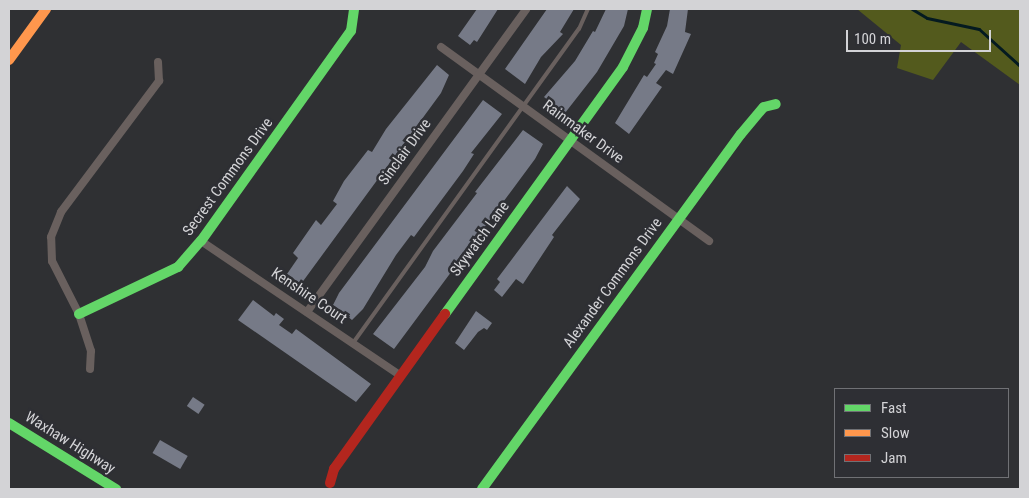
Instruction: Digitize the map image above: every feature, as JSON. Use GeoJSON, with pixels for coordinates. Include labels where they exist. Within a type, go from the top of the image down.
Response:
{"type":"FeatureCollection","features":[{"type":"Feature","properties":{"kind":"street"},"geometry":{"type":"LineString","coordinates":[[10,56],[46,9]]}},
{"type":"Feature","properties":{"kind":"street","name":"Secrest Commons Drive"},"geometry":{"type":"LineString","coordinates":[[79,314],[178,267],[201,241],[351,31],[354,9]]}},
{"type":"Feature","properties":{"kind":"street","name":"Sinclair Drive"},"geometry":{"type":"LineString","coordinates":[[307,312],[526,9]]}},
{"type":"Feature","properties":{"kind":"street","name":"Skywatch Lane"},"geometry":{"type":"LineString","coordinates":[[330,483],[334,469],[400,375],[623,67],[642,28],[647,9]]}},
{"type":"Feature","properties":{"kind":"street","name":"Rainmaker Drive"},"geometry":{"type":"LineString","coordinates":[[441,47],[571,139],[709,241]]}},
{"type":"Feature","properties":{"kind":"street"},"geometry":{"type":"LineString","coordinates":[[90,369],[91,351],[79,314],[52,261],[51,237],[61,212],[159,81],[158,62]]}},
{"type":"Feature","properties":{"kind":"street","name":"Alexander Commons Drive"},"geometry":{"type":"LineString","coordinates":[[482,489],[677,219],[741,134],[764,107],[776,104]]}},
{"type":"Feature","properties":{"kind":"street","name":"Kenshire Court"},"geometry":{"type":"LineString","coordinates":[[201,241],[400,375]]}},
{"type":"Feature","properties":{"kind":"street","name":"Waxhaw Highway"},"geometry":{"type":"LineString","coordinates":[[9,423],[116,489]]}},
{"type":"Feature","properties":{"kind":"lane"},"geometry":{"type":"LineString","coordinates":[[353,342],[579,29],[588,9]]}},
{"type":"Feature","properties":{"kind":"green space"},"geometry":{"type":"Polygon","coordinates":[[[857,9],[1020,9],[1020,85],[961,42],[933,80],[897,68],[901,45],[857,9]]]}},
{"type":"Feature","properties":{"kind":"building"},"geometry":{"type":"Polygon","coordinates":[[[477,9],[498,9],[477,42],[474,40],[470,45],[458,36],[477,9]]]}},
{"type":"Feature","properties":{"kind":"building"},"geometry":{"type":"Polygon","coordinates":[[[547,9],[574,9],[560,32],[563,34],[541,57],[525,84],[505,69],[547,9]]]}},
{"type":"Feature","properties":{"kind":"building"},"geometry":{"type":"Polygon","coordinates":[[[606,9],[628,9],[624,26],[597,72],[565,113],[544,97],[575,61],[593,31],[595,32],[606,9]]]}},
{"type":"Feature","properties":{"kind":"building"},"geometry":{"type":"Polygon","coordinates":[[[670,9],[688,9],[685,32],[691,34],[673,74],[666,70],[656,83],[662,87],[629,134],[615,123],[644,75],[647,77],[656,64],[654,63],[658,54],[655,52],[667,26],[670,9]]]}},
{"type":"Feature","properties":{"kind":"building"},"geometry":{"type":"Polygon","coordinates":[[[437,65],[449,75],[441,93],[301,284],[287,274],[298,258],[293,253],[316,220],[321,225],[337,204],[333,201],[344,181],[368,150],[372,152],[386,129],[437,65]]]}},
{"type":"Feature","properties":{"kind":"building"},"geometry":{"type":"Polygon","coordinates":[[[483,100],[502,114],[471,153],[474,154],[463,171],[414,237],[411,235],[396,255],[363,309],[352,320],[333,305],[339,293],[483,100]]]}},
{"type":"Feature","properties":{"kind":"building"},"geometry":{"type":"Polygon","coordinates":[[[523,130],[543,144],[535,159],[394,349],[373,334],[425,267],[433,251],[477,193],[475,192],[523,130]]]}},
{"type":"Feature","properties":{"kind":"building"},"geometry":{"type":"Polygon","coordinates":[[[567,186],[580,199],[552,235],[554,237],[523,284],[516,279],[502,297],[494,290],[500,282],[497,279],[567,186]]]}},
{"type":"Feature","properties":{"kind":"building"},"geometry":{"type":"Polygon","coordinates":[[[253,300],[274,316],[276,313],[284,319],[279,325],[292,334],[296,329],[371,384],[356,402],[238,320],[253,300]]]}},
{"type":"Feature","properties":{"kind":"building"},"geometry":{"type":"Polygon","coordinates":[[[476,311],[492,323],[487,330],[484,328],[478,332],[464,350],[455,343],[476,311]]]}},
{"type":"Feature","properties":{"kind":"building"},"geometry":{"type":"Polygon","coordinates":[[[193,397],[205,405],[198,414],[187,406],[193,397]]]}},
{"type":"Feature","properties":{"kind":"building"},"geometry":{"type":"Polygon","coordinates":[[[160,440],[188,456],[180,469],[152,453],[160,440]]]}},
{"type":"Feature","properties":{"kind":"waterway"},"geometry":{"type":"LineString","coordinates":[[912,9],[927,18],[979,29],[1020,66]]}},
{"type":"Feature","properties":{"kind":"traffic: fast"},"geometry":{"type":"LineString","coordinates":[[79,314],[178,267],[201,241],[351,31],[354,9]]}},
{"type":"Feature","properties":{"kind":"traffic: fast"},"geometry":{"type":"LineString","coordinates":[[445,314],[623,67],[643,28],[647,9]]}},
{"type":"Feature","properties":{"kind":"traffic: fast"},"geometry":{"type":"LineString","coordinates":[[482,489],[741,134],[764,107],[776,104]]}},
{"type":"Feature","properties":{"kind":"traffic: fast"},"geometry":{"type":"LineString","coordinates":[[9,423],[116,489]]}},
{"type":"Feature","properties":{"kind":"traffic: slow"},"geometry":{"type":"LineString","coordinates":[[9,60],[46,9]]}},
{"type":"Feature","properties":{"kind":"traffic: jam"},"geometry":{"type":"LineString","coordinates":[[330,483],[334,469],[445,314]]}}]}
